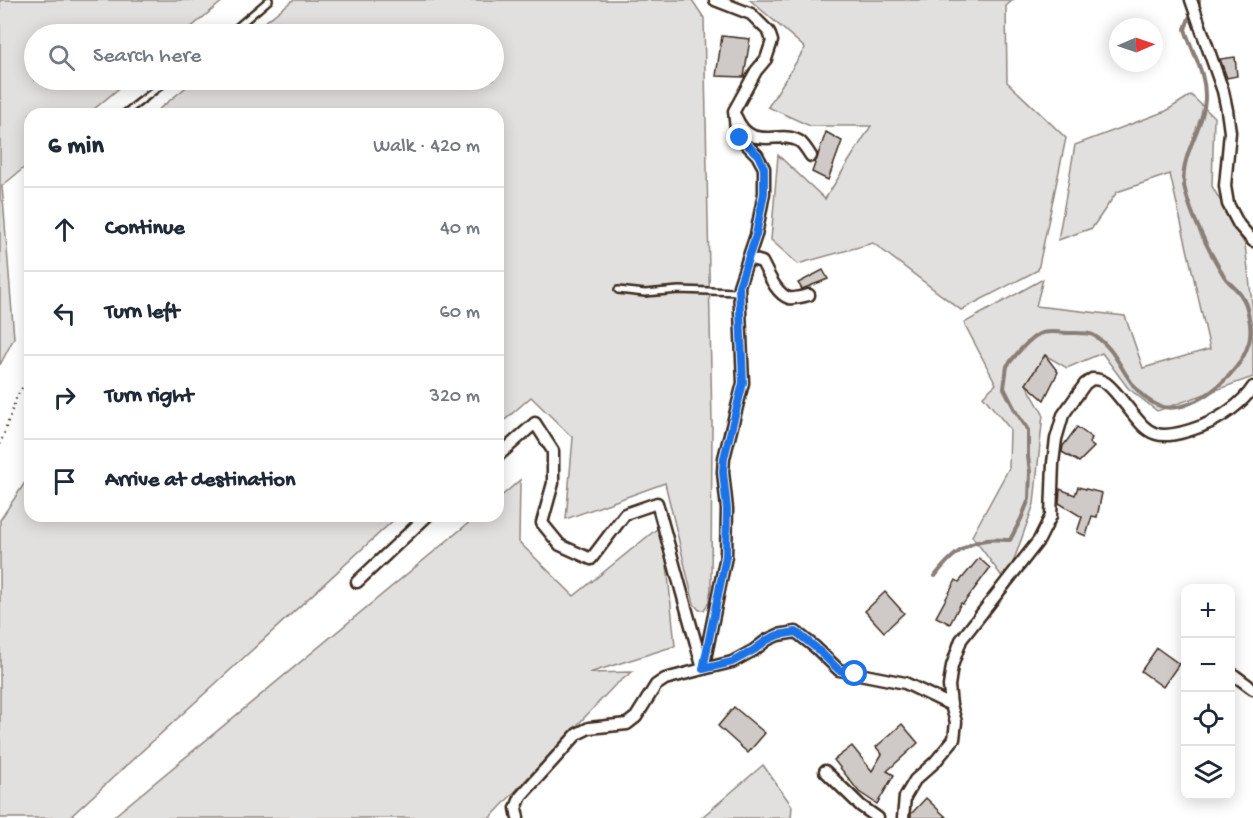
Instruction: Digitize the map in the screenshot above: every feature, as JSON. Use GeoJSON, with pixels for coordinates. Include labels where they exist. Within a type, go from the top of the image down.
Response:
{"type":"FeatureCollection","features":[{"type":"Feature","properties":{"kind":"street"},"geometry":{"type":"LineString","coordinates":[[703,669],[726,556],[727,509],[723,472],[724,458],[743,383],[739,286],[759,220],[764,193],[764,168],[758,155],[740,138],[736,129],[734,111],[756,71],[766,59],[772,41],[770,32],[751,14],[715,0]]}},
{"type":"Feature","properties":{"kind":"street"},"geometry":{"type":"LineString","coordinates":[[1191,0],[1223,91],[1227,110],[1230,132],[1225,186],[1228,204],[1239,225],[1253,241]]}},
{"type":"Feature","properties":{"kind":"street"},"geometry":{"type":"LineString","coordinates":[[734,111],[738,123],[745,130],[759,138],[800,141],[811,156]]}},
{"type":"Feature","properties":{"kind":"street"},"geometry":{"type":"LineString","coordinates":[[748,258],[762,262],[774,284],[783,294],[790,298],[809,295]]}},
{"type":"Feature","properties":{"kind":"street"},"geometry":{"type":"LineString","coordinates":[[903,818],[905,797],[915,780],[935,762],[954,739],[956,722],[949,686],[952,666],[961,640],[1039,540],[1051,516],[1053,464],[1058,432],[1063,415],[1085,384],[1092,379],[1107,383],[1139,424],[1152,433],[1164,435],[1184,432],[1227,413],[1253,387]]}},
{"type":"Feature","properties":{"kind":"street"},"geometry":{"type":"LineString","coordinates":[[504,450],[534,423],[553,451],[553,483],[542,523],[560,545],[591,559],[626,514],[657,503],[703,669]]}},
{"type":"Feature","properties":{"kind":"street"},"geometry":{"type":"LineString","coordinates":[[357,582],[421,522]]}},
{"type":"Feature","properties":{"kind":"street"},"geometry":{"type":"LineString","coordinates":[[518,818],[516,808],[520,796],[577,734],[589,728],[627,724],[636,717],[656,685],[664,679],[732,662],[778,635],[796,632],[839,670],[905,683],[951,705]]}},
{"type":"Feature","properties":{"kind":"street"},"geometry":{"type":"LineString","coordinates":[[1235,676],[1253,689]]}},
{"type":"Feature","properties":{"kind":"street"},"geometry":{"type":"LineString","coordinates":[[825,771],[861,806],[878,818]]}},
{"type":"Feature","properties":{"kind":"lane"},"geometry":{"type":"LineString","coordinates":[[241,24],[269,0]]}},
{"type":"Feature","properties":{"kind":"lane"},"geometry":{"type":"LineString","coordinates":[[132,108],[155,90]]}},
{"type":"Feature","properties":{"kind":"lane"},"geometry":{"type":"LineString","coordinates":[[618,290],[645,293],[679,290],[740,292]]}},
{"type":"Feature","properties":{"kind":"path"},"geometry":{"type":"LineString","coordinates":[[0,446],[17,396],[24,385]]}},
{"type":"Feature","properties":{"kind":"shaded area"},"geometry":{"type":"Polygon","coordinates":[[[0,0],[224,0],[195,24],[24,24],[24,90],[117,90],[95,108],[24,108],[24,168],[2,186],[14,338],[0,365],[0,0]]]}},
{"type":"Feature","properties":{"kind":"shaded area"},"geometry":{"type":"Polygon","coordinates":[[[293,0],[692,0],[704,18],[712,423],[711,588],[709,602],[704,610],[699,610],[694,604],[665,483],[566,519],[573,438],[531,397],[504,421],[504,108],[160,108],[183,90],[504,90],[504,24],[263,24],[293,0]]]}},
{"type":"Feature","properties":{"kind":"shaded area"},"geometry":{"type":"Polygon","coordinates":[[[750,0],[1013,0],[1006,6],[1007,82],[1066,138],[1038,270],[961,310],[873,243],[798,264],[771,240],[778,155],[825,199],[871,126],[810,126],[768,107],[805,48],[750,0]]]}},
{"type":"Feature","properties":{"kind":"shaded area"},"geometry":{"type":"Polygon","coordinates":[[[1191,95],[1214,117],[1212,186],[1245,245],[1253,311],[1253,377],[1157,411],[1128,388],[1102,353],[1067,368],[1045,355],[1026,384],[1043,414],[1034,504],[1006,582],[972,536],[1009,468],[1010,429],[983,396],[996,384],[964,323],[1043,279],[1036,306],[1125,316],[1143,368],[1210,349],[1170,174],[1117,192],[1092,228],[1058,240],[1075,145],[1166,111],[1191,95]]]}},
{"type":"Feature","properties":{"kind":"shaded area"},"geometry":{"type":"Polygon","coordinates":[[[520,480],[519,542],[574,596],[663,524],[675,646],[589,673],[632,672],[614,686],[490,818],[112,818],[470,522],[504,522],[504,494],[520,480]]]}},
{"type":"Feature","properties":{"kind":"shaded area"},"geometry":{"type":"Polygon","coordinates":[[[24,484],[24,522],[391,522],[69,818],[0,818],[0,520],[24,484]]]}},
{"type":"Feature","properties":{"kind":"shaded area"},"geometry":{"type":"Polygon","coordinates":[[[763,765],[792,806],[791,818],[701,818],[763,765]]]}},
{"type":"Feature","properties":{"kind":"building"},"geometry":{"type":"Polygon","coordinates":[[[722,36],[750,39],[744,77],[716,76],[722,36]]]}},
{"type":"Feature","properties":{"kind":"building"},"geometry":{"type":"Polygon","coordinates":[[[1235,57],[1237,76],[1227,78],[1220,59],[1235,57]]]}},
{"type":"Feature","properties":{"kind":"building"},"geometry":{"type":"Polygon","coordinates":[[[826,132],[842,141],[828,180],[812,172],[826,132]]]}},
{"type":"Feature","properties":{"kind":"building"},"geometry":{"type":"Polygon","coordinates":[[[823,270],[828,279],[802,289],[798,283],[823,270]]]}},
{"type":"Feature","properties":{"kind":"building"},"geometry":{"type":"Polygon","coordinates":[[[1045,355],[1058,372],[1044,400],[1026,384],[1045,355]]]}},
{"type":"Feature","properties":{"kind":"building"},"geometry":{"type":"Polygon","coordinates":[[[1077,427],[1092,438],[1089,443],[1094,447],[1079,462],[1062,452],[1063,446],[1077,427]]]}},
{"type":"Feature","properties":{"kind":"building"},"geometry":{"type":"Polygon","coordinates":[[[1078,487],[1102,493],[1097,517],[1092,516],[1086,536],[1077,532],[1082,517],[1059,503],[1060,489],[1075,495],[1078,487]]]}},
{"type":"Feature","properties":{"kind":"building"},"geometry":{"type":"Polygon","coordinates":[[[979,558],[990,568],[963,604],[961,603],[950,624],[936,617],[956,580],[959,582],[979,558]]]}},
{"type":"Feature","properties":{"kind":"building"},"geometry":{"type":"Polygon","coordinates":[[[885,592],[904,613],[884,632],[865,611],[885,592]]]}},
{"type":"Feature","properties":{"kind":"building"},"geometry":{"type":"Polygon","coordinates":[[[1157,648],[1179,664],[1163,687],[1141,671],[1157,648]]]}},
{"type":"Feature","properties":{"kind":"building"},"geometry":{"type":"Polygon","coordinates":[[[734,707],[765,733],[748,753],[718,726],[734,707]]]}},
{"type":"Feature","properties":{"kind":"building"},"geometry":{"type":"Polygon","coordinates":[[[902,724],[918,743],[887,771],[894,775],[877,804],[859,792],[834,760],[852,746],[872,771],[882,754],[876,747],[902,724]]]}},
{"type":"Feature","properties":{"kind":"building"},"geometry":{"type":"Polygon","coordinates":[[[926,798],[947,818],[911,818],[911,814],[926,798]]]}},
{"type":"Feature","properties":{"kind":"waterway"},"geometry":{"type":"LineString","coordinates":[[935,576],[951,558],[964,548],[986,540],[1010,540],[1021,519],[1029,499],[1028,430],[1004,388],[1007,366],[1035,336],[1052,332],[1093,335],[1111,351],[1137,390],[1157,405],[1169,408],[1183,406],[1211,392],[1235,369],[1243,357],[1250,332],[1246,304],[1228,282],[1207,246],[1189,205],[1184,181],[1187,157],[1200,122],[1205,98],[1201,71],[1185,29],[1189,18],[1199,11],[1199,0]]}},
{"type":"Feature","properties":{"kind":"route"},"geometry":{"type":"LineString","coordinates":[[740,138],[758,155],[764,168],[764,193],[756,235],[739,286],[743,383],[724,458],[723,472],[727,509],[726,556],[703,669],[732,662],[767,640],[778,635],[796,632],[839,670],[855,674]]}}]}
